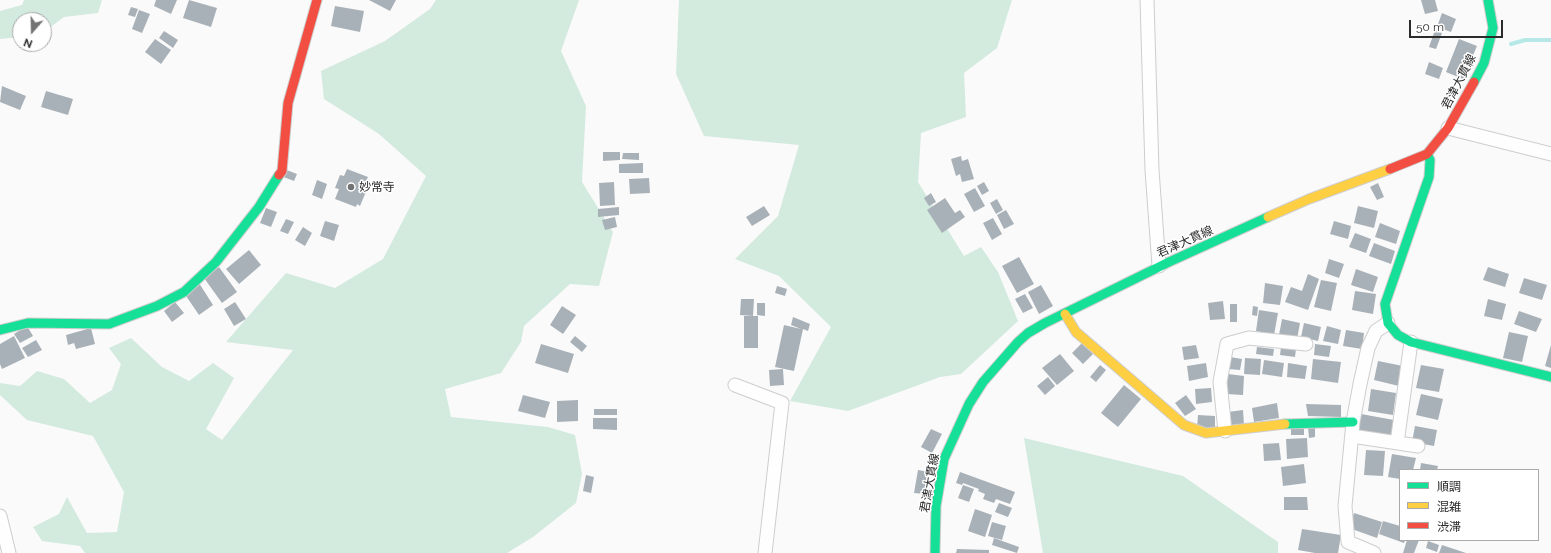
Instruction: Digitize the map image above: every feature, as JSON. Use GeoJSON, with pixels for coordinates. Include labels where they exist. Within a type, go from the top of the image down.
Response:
{"type":"FeatureCollection","features":[{"type":"Feature","properties":{"kind":"street"},"geometry":{"type":"LineString","coordinates":[[0,330],[28,323],[109,324],[157,306],[184,292],[216,262],[260,208],[282,171],[288,103],[317,0]]}},
{"type":"Feature","properties":{"kind":"street"},"geometry":{"type":"LineString","coordinates":[[1147,0],[1152,170],[1159,266]]}},
{"type":"Feature","properties":{"kind":"street","name":"君津大貫線"},"geometry":{"type":"LineString","coordinates":[[935,553],[936,506],[944,459],[968,404],[983,382],[1018,342],[1028,333],[1159,266],[1309,199],[1407,163],[1427,154],[1448,128],[1484,63],[1494,28],[1488,0]]}},
{"type":"Feature","properties":{"kind":"street"},"geometry":{"type":"LineString","coordinates":[[1448,128],[1551,154]]}},
{"type":"Feature","properties":{"kind":"street"},"geometry":{"type":"LineString","coordinates":[[1427,154],[1430,160],[1429,177],[1385,304],[1388,323],[1398,335],[1411,342],[1551,377]]}},
{"type":"Feature","properties":{"kind":"street"},"geometry":{"type":"LineString","coordinates":[[1064,314],[1076,332],[1184,425],[1206,433],[1273,424],[1353,422]]}},
{"type":"Feature","properties":{"kind":"street"},"geometry":{"type":"LineString","coordinates":[[1374,553],[1348,542],[1346,506],[1353,422],[1368,348],[1376,331],[1388,323]]}},
{"type":"Feature","properties":{"kind":"street"},"geometry":{"type":"LineString","coordinates":[[1224,431],[1220,382],[1227,344],[1248,338],[1306,344]]}},
{"type":"Feature","properties":{"kind":"street"},"geometry":{"type":"LineString","coordinates":[[1397,443],[1411,342]]}},
{"type":"Feature","properties":{"kind":"street"},"geometry":{"type":"LineString","coordinates":[[735,385],[782,403],[765,553]]}},
{"type":"Feature","properties":{"kind":"street"},"geometry":{"type":"LineString","coordinates":[[1352,436],[1418,446]]}},
{"type":"Feature","properties":{"kind":"street"},"geometry":{"type":"LineString","coordinates":[[0,516],[10,553]]}},
{"type":"Feature","properties":{"kind":"green space"},"geometry":{"type":"Polygon","coordinates":[[[24,0],[102,0],[98,13],[64,17],[52,26],[52,12],[12,12],[12,38],[0,39],[0,11],[22,5],[24,0]]]}},
{"type":"Feature","properties":{"kind":"green space"},"geometry":{"type":"Polygon","coordinates":[[[436,0],[579,0],[561,51],[586,106],[582,182],[613,232],[599,286],[570,284],[524,326],[521,342],[501,373],[445,389],[451,417],[548,427],[575,435],[582,474],[576,503],[533,537],[507,553],[85,553],[80,546],[42,541],[33,527],[59,514],[67,497],[87,533],[117,532],[124,492],[93,436],[27,420],[0,395],[0,383],[20,386],[37,371],[64,379],[90,403],[112,390],[121,364],[109,348],[131,338],[162,367],[189,381],[213,363],[234,378],[206,429],[222,440],[293,350],[226,342],[286,273],[335,288],[383,259],[426,176],[379,134],[324,99],[321,71],[385,41],[430,9],[436,0]]]}},
{"type":"Feature","properties":{"kind":"green space"},"geometry":{"type":"Polygon","coordinates":[[[679,0],[1012,0],[997,48],[964,73],[966,117],[921,133],[918,182],[964,256],[981,247],[998,272],[1018,321],[961,374],[940,377],[848,411],[790,401],[831,327],[779,276],[735,259],[778,216],[799,145],[704,136],[676,74],[679,0]]]}},
{"type":"Feature","properties":{"kind":"green space"},"geometry":{"type":"Polygon","coordinates":[[[1024,438],[1183,476],[1278,542],[1278,553],[1043,553],[1024,438]]]}},
{"type":"Feature","properties":{"kind":"building"},"geometry":{"type":"Polygon","coordinates":[[[156,0],[177,0],[171,14],[154,6],[156,0]]]}},
{"type":"Feature","properties":{"kind":"building"},"geometry":{"type":"Polygon","coordinates":[[[189,0],[217,8],[211,27],[183,18],[189,0]]]}},
{"type":"Feature","properties":{"kind":"building"},"geometry":{"type":"Polygon","coordinates":[[[369,0],[396,0],[390,11],[369,0]]]}},
{"type":"Feature","properties":{"kind":"building"},"geometry":{"type":"Polygon","coordinates":[[[1421,0],[1435,0],[1438,11],[1425,14],[1421,0]]]}},
{"type":"Feature","properties":{"kind":"building"},"geometry":{"type":"Polygon","coordinates":[[[335,6],[364,11],[360,32],[331,26],[335,6]]]}},
{"type":"Feature","properties":{"kind":"building"},"geometry":{"type":"Polygon","coordinates":[[[131,7],[138,9],[135,17],[128,15],[131,7]]]}},
{"type":"Feature","properties":{"kind":"building"},"geometry":{"type":"Polygon","coordinates":[[[139,10],[150,14],[142,33],[132,29],[139,10]]]}},
{"type":"Feature","properties":{"kind":"building"},"geometry":{"type":"Polygon","coordinates":[[[1442,13],[1456,19],[1451,32],[1437,27],[1442,13]]]}},
{"type":"Feature","properties":{"kind":"building"},"geometry":{"type":"Polygon","coordinates":[[[1435,30],[1442,33],[1436,49],[1429,47],[1435,30]]]}},
{"type":"Feature","properties":{"kind":"building"},"geometry":{"type":"Polygon","coordinates":[[[164,31],[178,40],[173,48],[159,38],[164,31]]]}},
{"type":"Feature","properties":{"kind":"building"},"geometry":{"type":"Polygon","coordinates":[[[155,39],[171,50],[161,64],[145,52],[155,39]]]}},
{"type":"Feature","properties":{"kind":"building"},"geometry":{"type":"Polygon","coordinates":[[[1459,39],[1477,46],[1463,79],[1446,72],[1459,39]]]}},
{"type":"Feature","properties":{"kind":"building"},"geometry":{"type":"Polygon","coordinates":[[[1429,62],[1443,68],[1439,79],[1425,74],[1429,62]]]}},
{"type":"Feature","properties":{"kind":"building"},"geometry":{"type":"Polygon","coordinates":[[[2,86],[26,96],[20,110],[0,102],[2,86]]]}},
{"type":"Feature","properties":{"kind":"building"},"geometry":{"type":"Polygon","coordinates":[[[46,91],[73,99],[68,115],[41,107],[46,91]]]}},
{"type":"Feature","properties":{"kind":"building"},"geometry":{"type":"Polygon","coordinates":[[[603,152],[620,152],[620,160],[603,161],[603,152]]]}},
{"type":"Feature","properties":{"kind":"building"},"geometry":{"type":"Polygon","coordinates":[[[623,153],[639,153],[639,160],[622,159],[623,153]]]}},
{"type":"Feature","properties":{"kind":"building"},"geometry":{"type":"Polygon","coordinates":[[[961,156],[962,161],[968,159],[974,179],[962,182],[960,174],[956,176],[951,159],[961,156]]]}},
{"type":"Feature","properties":{"kind":"building"},"geometry":{"type":"Polygon","coordinates":[[[643,163],[643,173],[619,173],[619,164],[643,163]]]}},
{"type":"Feature","properties":{"kind":"building"},"geometry":{"type":"Polygon","coordinates":[[[284,169],[297,174],[294,181],[281,176],[284,169]]]}},
{"type":"Feature","properties":{"kind":"building","name":"妙常寺"},"geometry":{"type":"Polygon","coordinates":[[[347,169],[368,177],[364,186],[368,187],[360,206],[357,204],[356,207],[335,199],[339,189],[335,188],[340,175],[344,176],[347,169]]]}},
{"type":"Feature","properties":{"kind":"building"},"geometry":{"type":"Polygon","coordinates":[[[649,178],[650,193],[630,194],[629,179],[649,178]]]}},
{"type":"Feature","properties":{"kind":"building"},"geometry":{"type":"Polygon","coordinates":[[[317,180],[327,184],[322,199],[312,195],[317,180]]]}},
{"type":"Feature","properties":{"kind":"building"},"geometry":{"type":"Polygon","coordinates":[[[614,182],[615,205],[600,206],[599,183],[614,182]]]}},
{"type":"Feature","properties":{"kind":"building"},"geometry":{"type":"Polygon","coordinates":[[[984,182],[989,191],[982,195],[977,186],[984,182]]]}},
{"type":"Feature","properties":{"kind":"building"},"geometry":{"type":"Polygon","coordinates":[[[1378,183],[1384,197],[1377,200],[1370,187],[1378,183]]]}},
{"type":"Feature","properties":{"kind":"building"},"geometry":{"type":"Polygon","coordinates":[[[975,188],[985,206],[974,212],[964,194],[975,188]]]}},
{"type":"Feature","properties":{"kind":"building"},"geometry":{"type":"Polygon","coordinates":[[[931,193],[936,202],[929,206],[924,198],[931,193]]]}},
{"type":"Feature","properties":{"kind":"building"},"geometry":{"type":"Polygon","coordinates":[[[945,198],[955,213],[960,210],[965,217],[942,233],[927,210],[945,198]]]}},
{"type":"Feature","properties":{"kind":"building"},"geometry":{"type":"Polygon","coordinates":[[[997,199],[1003,210],[996,214],[990,203],[997,199]]]}},
{"type":"Feature","properties":{"kind":"building"},"geometry":{"type":"Polygon","coordinates":[[[764,206],[770,215],[752,226],[746,217],[764,206]]]}},
{"type":"Feature","properties":{"kind":"building"},"geometry":{"type":"Polygon","coordinates":[[[1358,206],[1378,211],[1374,228],[1354,223],[1358,206]]]}},
{"type":"Feature","properties":{"kind":"building"},"geometry":{"type":"Polygon","coordinates":[[[619,207],[619,215],[598,217],[598,209],[619,207]]]}},
{"type":"Feature","properties":{"kind":"building"},"geometry":{"type":"Polygon","coordinates":[[[266,208],[277,212],[271,227],[260,223],[266,208]]]}},
{"type":"Feature","properties":{"kind":"building"},"geometry":{"type":"Polygon","coordinates":[[[1006,210],[1014,224],[1004,229],[997,215],[1006,210]]]}},
{"type":"Feature","properties":{"kind":"building"},"geometry":{"type":"Polygon","coordinates":[[[615,217],[617,227],[605,230],[602,220],[615,217]]]}},
{"type":"Feature","properties":{"kind":"building"},"geometry":{"type":"Polygon","coordinates":[[[993,218],[1002,234],[992,240],[983,223],[993,218]]]}},
{"type":"Feature","properties":{"kind":"building"},"geometry":{"type":"Polygon","coordinates":[[[286,219],[294,222],[288,234],[280,231],[286,219]]]}},
{"type":"Feature","properties":{"kind":"building"},"geometry":{"type":"Polygon","coordinates":[[[325,221],[339,225],[334,241],[320,236],[325,221]]]}},
{"type":"Feature","properties":{"kind":"building"},"geometry":{"type":"Polygon","coordinates":[[[1334,221],[1351,226],[1348,239],[1330,234],[1334,221]]]}},
{"type":"Feature","properties":{"kind":"building"},"geometry":{"type":"Polygon","coordinates":[[[1380,223],[1400,231],[1396,244],[1375,237],[1380,223]]]}},
{"type":"Feature","properties":{"kind":"building"},"geometry":{"type":"Polygon","coordinates":[[[303,227],[312,233],[305,246],[295,240],[303,227]]]}},
{"type":"Feature","properties":{"kind":"building"},"geometry":{"type":"Polygon","coordinates":[[[1355,233],[1371,239],[1366,253],[1349,247],[1355,233]]]}},
{"type":"Feature","properties":{"kind":"building"},"geometry":{"type":"Polygon","coordinates":[[[1374,243],[1395,251],[1391,264],[1369,256],[1374,243]]]}},
{"type":"Feature","properties":{"kind":"building"},"geometry":{"type":"Polygon","coordinates":[[[249,250],[261,265],[239,284],[226,269],[249,250]]]}},
{"type":"Feature","properties":{"kind":"building"},"geometry":{"type":"Polygon","coordinates":[[[1019,257],[1034,284],[1017,293],[1002,266],[1019,257]]]}},
{"type":"Feature","properties":{"kind":"building"},"geometry":{"type":"Polygon","coordinates":[[[1329,259],[1344,264],[1339,278],[1325,273],[1329,259]]]}},
{"type":"Feature","properties":{"kind":"building"},"geometry":{"type":"Polygon","coordinates":[[[219,267],[237,292],[222,303],[204,278],[219,267]]]}},
{"type":"Feature","properties":{"kind":"building"},"geometry":{"type":"Polygon","coordinates":[[[1488,267],[1509,274],[1505,287],[1483,280],[1488,267]]]}},
{"type":"Feature","properties":{"kind":"building"},"geometry":{"type":"Polygon","coordinates":[[[1356,269],[1378,277],[1373,292],[1351,285],[1356,269]]]}},
{"type":"Feature","properties":{"kind":"building"},"geometry":{"type":"Polygon","coordinates":[[[1308,274],[1319,279],[1308,310],[1285,302],[1291,287],[1302,291],[1308,274]]]}},
{"type":"Feature","properties":{"kind":"building"},"geometry":{"type":"Polygon","coordinates":[[[1524,278],[1547,285],[1542,300],[1519,293],[1524,278]]]}},
{"type":"Feature","properties":{"kind":"building"},"geometry":{"type":"Polygon","coordinates":[[[1321,280],[1337,283],[1331,311],[1314,307],[1321,280]]]}},
{"type":"Feature","properties":{"kind":"building"},"geometry":{"type":"Polygon","coordinates":[[[199,283],[213,305],[199,315],[184,293],[199,283]]]}},
{"type":"Feature","properties":{"kind":"building"},"geometry":{"type":"Polygon","coordinates":[[[1265,283],[1283,286],[1280,305],[1263,303],[1265,283]]]}},
{"type":"Feature","properties":{"kind":"building"},"geometry":{"type":"Polygon","coordinates":[[[1041,285],[1053,306],[1039,314],[1028,292],[1041,285]]]}},
{"type":"Feature","properties":{"kind":"building"},"geometry":{"type":"Polygon","coordinates":[[[777,286],[787,289],[785,296],[775,293],[777,286]]]}},
{"type":"Feature","properties":{"kind":"building"},"geometry":{"type":"Polygon","coordinates":[[[1355,291],[1376,294],[1373,314],[1352,310],[1355,291]]]}},
{"type":"Feature","properties":{"kind":"building"},"geometry":{"type":"Polygon","coordinates":[[[1025,294],[1033,308],[1023,313],[1015,299],[1025,294]]]}},
{"type":"Feature","properties":{"kind":"building"},"geometry":{"type":"Polygon","coordinates":[[[741,299],[754,299],[753,316],[740,315],[741,299]]]}},
{"type":"Feature","properties":{"kind":"building"},"geometry":{"type":"Polygon","coordinates":[[[1488,299],[1506,304],[1502,320],[1484,316],[1488,299]]]}},
{"type":"Feature","properties":{"kind":"building"},"geometry":{"type":"Polygon","coordinates":[[[1223,301],[1225,319],[1210,320],[1208,303],[1223,301]]]}},
{"type":"Feature","properties":{"kind":"building"},"geometry":{"type":"Polygon","coordinates":[[[175,302],[184,313],[172,322],[164,311],[175,302]]]}},
{"type":"Feature","properties":{"kind":"building"},"geometry":{"type":"Polygon","coordinates":[[[235,302],[246,319],[234,326],[224,309],[235,302]]]}},
{"type":"Feature","properties":{"kind":"building"},"geometry":{"type":"Polygon","coordinates":[[[757,303],[765,303],[765,316],[757,315],[757,303]]]}},
{"type":"Feature","properties":{"kind":"building"},"geometry":{"type":"Polygon","coordinates":[[[1230,304],[1237,304],[1237,322],[1230,322],[1230,304]]]}},
{"type":"Feature","properties":{"kind":"building"},"geometry":{"type":"Polygon","coordinates":[[[562,306],[576,315],[563,334],[550,325],[562,306]]]}},
{"type":"Feature","properties":{"kind":"building"},"geometry":{"type":"Polygon","coordinates":[[[1253,306],[1258,307],[1257,316],[1252,315],[1253,306]]]}},
{"type":"Feature","properties":{"kind":"building"},"geometry":{"type":"Polygon","coordinates":[[[1259,310],[1278,313],[1274,335],[1256,331],[1259,310]]]}},
{"type":"Feature","properties":{"kind":"building"},"geometry":{"type":"Polygon","coordinates":[[[1519,311],[1542,319],[1536,332],[1514,324],[1519,311]]]}},
{"type":"Feature","properties":{"kind":"building"},"geometry":{"type":"Polygon","coordinates":[[[744,316],[758,316],[758,348],[744,348],[744,316]]]}},
{"type":"Feature","properties":{"kind":"building"},"geometry":{"type":"Polygon","coordinates":[[[793,317],[810,324],[808,331],[803,329],[794,371],[775,367],[784,325],[801,329],[791,325],[793,317]]]}},
{"type":"Feature","properties":{"kind":"building"},"geometry":{"type":"Polygon","coordinates":[[[1282,319],[1300,323],[1297,339],[1279,335],[1282,319]]]}},
{"type":"Feature","properties":{"kind":"building"},"geometry":{"type":"Polygon","coordinates":[[[1304,323],[1321,327],[1318,341],[1301,337],[1304,323]]]}},
{"type":"Feature","properties":{"kind":"building"},"geometry":{"type":"Polygon","coordinates":[[[27,326],[33,336],[20,343],[14,334],[27,326]]]}},
{"type":"Feature","properties":{"kind":"building"},"geometry":{"type":"Polygon","coordinates":[[[1327,326],[1341,330],[1338,344],[1323,341],[1327,326]]]}},
{"type":"Feature","properties":{"kind":"building"},"geometry":{"type":"Polygon","coordinates":[[[91,328],[95,344],[76,349],[74,343],[68,345],[66,335],[91,328]]]}},
{"type":"Feature","properties":{"kind":"building"},"geometry":{"type":"Polygon","coordinates":[[[1346,330],[1364,333],[1362,349],[1343,346],[1346,330]]]}},
{"type":"Feature","properties":{"kind":"building"},"geometry":{"type":"Polygon","coordinates":[[[1509,332],[1528,336],[1522,362],[1503,358],[1509,332]]]}},
{"type":"Feature","properties":{"kind":"building"},"geometry":{"type":"Polygon","coordinates":[[[14,336],[25,358],[2,369],[0,364],[0,344],[14,336]]]}},
{"type":"Feature","properties":{"kind":"building"},"geometry":{"type":"Polygon","coordinates":[[[575,336],[587,346],[582,352],[570,342],[575,336]]]}},
{"type":"Feature","properties":{"kind":"building"},"geometry":{"type":"Polygon","coordinates":[[[36,340],[42,350],[28,357],[22,348],[36,340]]]}},
{"type":"Feature","properties":{"kind":"building"},"geometry":{"type":"Polygon","coordinates":[[[1082,343],[1093,354],[1083,364],[1072,353],[1082,343]]]}},
{"type":"Feature","properties":{"kind":"building"},"geometry":{"type":"Polygon","coordinates":[[[541,344],[574,354],[568,373],[535,363],[541,344]]]}},
{"type":"Feature","properties":{"kind":"building"},"geometry":{"type":"Polygon","coordinates":[[[1315,344],[1331,346],[1329,357],[1314,355],[1315,344]]]}},
{"type":"Feature","properties":{"kind":"building"},"geometry":{"type":"Polygon","coordinates":[[[1196,345],[1199,358],[1184,360],[1182,347],[1196,345]]]}},
{"type":"Feature","properties":{"kind":"building"},"geometry":{"type":"Polygon","coordinates":[[[1551,345],[1551,368],[1545,366],[1551,345]]]}},
{"type":"Feature","properties":{"kind":"building"},"geometry":{"type":"Polygon","coordinates":[[[1257,347],[1274,349],[1273,356],[1256,354],[1257,347]]]}},
{"type":"Feature","properties":{"kind":"building"},"geometry":{"type":"Polygon","coordinates":[[[1281,347],[1296,349],[1295,357],[1280,355],[1281,347]]]}},
{"type":"Feature","properties":{"kind":"building"},"geometry":{"type":"Polygon","coordinates":[[[1060,354],[1074,371],[1057,385],[1042,368],[1060,354]]]}},
{"type":"Feature","properties":{"kind":"building"},"geometry":{"type":"Polygon","coordinates":[[[1230,357],[1242,359],[1240,370],[1228,369],[1230,357]]]}},
{"type":"Feature","properties":{"kind":"building"},"geometry":{"type":"Polygon","coordinates":[[[1245,358],[1261,359],[1260,375],[1244,374],[1245,358]]]}},
{"type":"Feature","properties":{"kind":"building"},"geometry":{"type":"Polygon","coordinates":[[[1313,359],[1341,362],[1338,383],[1311,379],[1313,359]]]}},
{"type":"Feature","properties":{"kind":"building"},"geometry":{"type":"Polygon","coordinates":[[[1264,360],[1284,363],[1282,377],[1262,374],[1264,360]]]}},
{"type":"Feature","properties":{"kind":"building"},"geometry":{"type":"Polygon","coordinates":[[[1378,361],[1403,366],[1399,386],[1374,380],[1378,361]]]}},
{"type":"Feature","properties":{"kind":"building"},"geometry":{"type":"Polygon","coordinates":[[[1206,363],[1208,377],[1189,381],[1187,366],[1206,363]]]}},
{"type":"Feature","properties":{"kind":"building"},"geometry":{"type":"Polygon","coordinates":[[[1288,363],[1307,366],[1305,379],[1287,377],[1288,363]]]}},
{"type":"Feature","properties":{"kind":"building"},"geometry":{"type":"Polygon","coordinates":[[[1100,365],[1106,370],[1096,382],[1090,377],[1100,365]]]}},
{"type":"Feature","properties":{"kind":"building"},"geometry":{"type":"Polygon","coordinates":[[[1421,365],[1444,369],[1439,392],[1416,388],[1421,365]]]}},
{"type":"Feature","properties":{"kind":"building"},"geometry":{"type":"Polygon","coordinates":[[[783,369],[784,385],[770,386],[769,370],[783,369]]]}},
{"type":"Feature","properties":{"kind":"building"},"geometry":{"type":"Polygon","coordinates":[[[1228,374],[1244,376],[1243,395],[1226,394],[1228,374]]]}},
{"type":"Feature","properties":{"kind":"building"},"geometry":{"type":"Polygon","coordinates":[[[1048,377],[1055,386],[1045,395],[1037,386],[1048,377]]]}},
{"type":"Feature","properties":{"kind":"building"},"geometry":{"type":"Polygon","coordinates":[[[1124,385],[1141,399],[1118,427],[1101,413],[1124,385]]]}},
{"type":"Feature","properties":{"kind":"building"},"geometry":{"type":"Polygon","coordinates":[[[1211,388],[1212,402],[1196,404],[1195,389],[1211,388]]]}},
{"type":"Feature","properties":{"kind":"building"},"geometry":{"type":"Polygon","coordinates":[[[1371,389],[1396,393],[1393,415],[1368,411],[1371,389]]]}},
{"type":"Feature","properties":{"kind":"building"},"geometry":{"type":"Polygon","coordinates":[[[1421,394],[1443,399],[1438,420],[1416,415],[1421,394]]]}},
{"type":"Feature","properties":{"kind":"building"},"geometry":{"type":"Polygon","coordinates":[[[523,395],[550,402],[545,418],[518,411],[523,395]]]}},
{"type":"Feature","properties":{"kind":"building"},"geometry":{"type":"Polygon","coordinates":[[[1186,395],[1196,409],[1185,416],[1175,403],[1186,395]]]}},
{"type":"Feature","properties":{"kind":"building"},"geometry":{"type":"Polygon","coordinates":[[[578,400],[578,421],[557,422],[557,401],[578,400]]]}},
{"type":"Feature","properties":{"kind":"building"},"geometry":{"type":"Polygon","coordinates":[[[1277,403],[1279,418],[1254,422],[1252,408],[1277,403]]]}},
{"type":"Feature","properties":{"kind":"building"},"geometry":{"type":"Polygon","coordinates":[[[1306,404],[1341,405],[1341,417],[1308,416],[1306,404]]]}},
{"type":"Feature","properties":{"kind":"building"},"geometry":{"type":"Polygon","coordinates":[[[594,409],[617,409],[617,415],[594,415],[594,409]]]}},
{"type":"Feature","properties":{"kind":"building"},"geometry":{"type":"Polygon","coordinates":[[[1243,410],[1244,425],[1229,426],[1228,412],[1243,410]]]}},
{"type":"Feature","properties":{"kind":"building"},"geometry":{"type":"Polygon","coordinates":[[[1361,414],[1394,420],[1391,438],[1358,433],[1361,414]]]}},
{"type":"Feature","properties":{"kind":"building"},"geometry":{"type":"Polygon","coordinates":[[[1198,415],[1215,416],[1215,429],[1197,429],[1198,415]]]}},
{"type":"Feature","properties":{"kind":"building"},"geometry":{"type":"Polygon","coordinates":[[[593,418],[617,418],[617,430],[593,429],[593,418]]]}},
{"type":"Feature","properties":{"kind":"building"},"geometry":{"type":"Polygon","coordinates":[[[1315,426],[1315,437],[1309,438],[1308,427],[1315,426]]]}},
{"type":"Feature","properties":{"kind":"building"},"geometry":{"type":"Polygon","coordinates":[[[1415,426],[1437,430],[1434,446],[1412,442],[1415,426]]]}},
{"type":"Feature","properties":{"kind":"building"},"geometry":{"type":"Polygon","coordinates":[[[1291,427],[1304,427],[1304,435],[1291,435],[1291,427]]]}},
{"type":"Feature","properties":{"kind":"building"},"geometry":{"type":"Polygon","coordinates":[[[931,429],[942,434],[932,453],[921,447],[931,429]]]}},
{"type":"Feature","properties":{"kind":"building"},"geometry":{"type":"Polygon","coordinates":[[[1307,438],[1308,457],[1287,459],[1286,439],[1307,438]]]}},
{"type":"Feature","properties":{"kind":"building"},"geometry":{"type":"Polygon","coordinates":[[[1279,443],[1281,460],[1264,461],[1263,444],[1279,443]]]}},
{"type":"Feature","properties":{"kind":"building"},"geometry":{"type":"Polygon","coordinates":[[[1366,450],[1385,451],[1383,476],[1364,475],[1366,450]]]}},
{"type":"Feature","properties":{"kind":"building"},"geometry":{"type":"Polygon","coordinates":[[[1392,454],[1416,458],[1413,469],[1399,469],[1399,479],[1388,477],[1392,454]]]}},
{"type":"Feature","properties":{"kind":"building"},"geometry":{"type":"Polygon","coordinates":[[[1421,463],[1438,466],[1437,469],[1420,469],[1421,463]]]}},
{"type":"Feature","properties":{"kind":"building"},"geometry":{"type":"Polygon","coordinates":[[[1304,464],[1306,483],[1283,486],[1281,467],[1304,464]]]}},
{"type":"Feature","properties":{"kind":"building"},"geometry":{"type":"Polygon","coordinates":[[[918,470],[929,472],[925,494],[914,493],[918,470]]]}},
{"type":"Feature","properties":{"kind":"building"},"geometry":{"type":"Polygon","coordinates":[[[960,472],[1015,492],[1010,504],[996,499],[994,503],[983,499],[985,494],[978,491],[979,489],[963,483],[962,485],[956,483],[960,472]]]}},
{"type":"Feature","properties":{"kind":"building"},"geometry":{"type":"Polygon","coordinates":[[[586,475],[594,477],[591,493],[583,491],[586,475]]]}},
{"type":"Feature","properties":{"kind":"building"},"geometry":{"type":"Polygon","coordinates":[[[963,485],[974,489],[969,502],[958,498],[963,485]]]}},
{"type":"Feature","properties":{"kind":"building"},"geometry":{"type":"Polygon","coordinates":[[[1284,497],[1307,497],[1308,510],[1284,510],[1284,497]]]}},
{"type":"Feature","properties":{"kind":"building"},"geometry":{"type":"Polygon","coordinates":[[[999,503],[1012,508],[1008,517],[995,512],[999,503]]]}},
{"type":"Feature","properties":{"kind":"building"},"geometry":{"type":"Polygon","coordinates":[[[975,509],[992,515],[985,537],[968,531],[975,509]]]}},
{"type":"Feature","properties":{"kind":"building"},"geometry":{"type":"Polygon","coordinates":[[[1354,513],[1382,522],[1377,538],[1349,528],[1354,513]]]}},
{"type":"Feature","properties":{"kind":"building"},"geometry":{"type":"Polygon","coordinates":[[[1383,521],[1399,526],[1399,541],[1405,541],[1404,543],[1379,534],[1383,521]]]}},
{"type":"Feature","properties":{"kind":"building"},"geometry":{"type":"Polygon","coordinates":[[[992,522],[1006,526],[1002,540],[988,536],[992,522]]]}},
{"type":"Feature","properties":{"kind":"building"},"geometry":{"type":"Polygon","coordinates":[[[1302,529],[1341,535],[1338,553],[1315,553],[1298,550],[1302,529]]]}},
{"type":"Feature","properties":{"kind":"building"},"geometry":{"type":"Polygon","coordinates":[[[994,538],[1019,547],[1017,553],[992,545],[994,538]]]}},
{"type":"Feature","properties":{"kind":"building"},"geometry":{"type":"Polygon","coordinates":[[[1407,541],[1419,541],[1414,553],[1403,553],[1407,541]]]}},
{"type":"Feature","properties":{"kind":"building"},"geometry":{"type":"Polygon","coordinates":[[[1428,541],[1439,545],[1437,552],[1426,548],[1428,541]]]}},
{"type":"Feature","properties":{"kind":"building"},"geometry":{"type":"Polygon","coordinates":[[[1442,545],[1466,553],[1439,553],[1442,545]]]}},
{"type":"Feature","properties":{"kind":"building"},"geometry":{"type":"Polygon","coordinates":[[[957,549],[989,550],[989,553],[956,553],[957,549]]]}},
{"type":"Feature","properties":{"kind":"waterway"},"geometry":{"type":"LineString","coordinates":[[1511,44],[1525,40],[1551,40]]}},
{"type":"Feature","properties":{"kind":"traffic: fast"},"geometry":{"type":"LineString","coordinates":[[1474,82],[1484,63],[1493,28],[1488,0]]}},
{"type":"Feature","properties":{"kind":"traffic: fast"},"geometry":{"type":"LineString","coordinates":[[1427,154],[1430,160],[1429,177],[1385,304],[1388,323],[1398,335],[1411,342],[1551,377]]}},
{"type":"Feature","properties":{"kind":"traffic: fast"},"geometry":{"type":"LineString","coordinates":[[0,330],[28,323],[109,324],[157,306],[184,292],[216,262],[259,207],[279,175]]}},
{"type":"Feature","properties":{"kind":"traffic: fast"},"geometry":{"type":"LineString","coordinates":[[935,553],[936,506],[944,459],[969,404],[983,382],[1018,342],[1028,333],[1045,323],[1169,262],[1268,217]]}},
{"type":"Feature","properties":{"kind":"traffic: fast"},"geometry":{"type":"LineString","coordinates":[[1285,424],[1353,422]]}},
{"type":"Feature","properties":{"kind":"traffic: slow"},"geometry":{"type":"LineString","coordinates":[[1268,217],[1309,199],[1390,169]]}},
{"type":"Feature","properties":{"kind":"traffic: slow"},"geometry":{"type":"LineString","coordinates":[[1065,314],[1076,332],[1184,425],[1206,433],[1285,424]]}},
{"type":"Feature","properties":{"kind":"traffic: jam"},"geometry":{"type":"LineString","coordinates":[[279,175],[282,171],[288,103],[317,0]]}},
{"type":"Feature","properties":{"kind":"traffic: jam"},"geometry":{"type":"LineString","coordinates":[[1390,169],[1427,154],[1448,128],[1474,82]]}},
{"type":"Feature","properties":{"kind":"place","name":"妙常寺"},"geometry":{"type":"Point","coordinates":[351,187]}}]}
